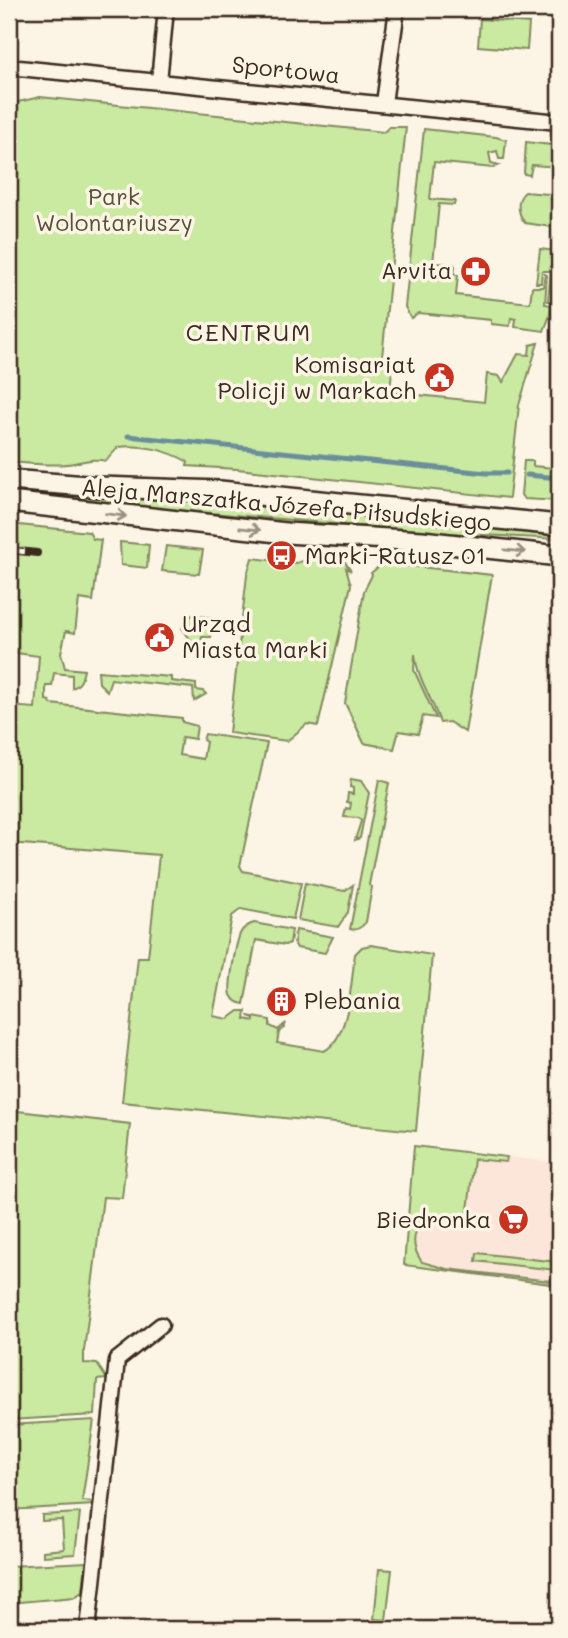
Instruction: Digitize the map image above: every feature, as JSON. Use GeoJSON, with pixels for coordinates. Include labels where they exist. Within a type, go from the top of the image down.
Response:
{"type":"FeatureCollection","features":[{"type":"Feature","properties":{"kind":"main road","name":"Aleja Marszałka Józefa Piłsudskiego"},"geometry":{"type":"LineString","coordinates":[[9,480],[100,487],[220,491],[559,525]]}},
{"type":"Feature","properties":{"kind":"main road","name":"Aleja Marszałka Józefa Piłsudskiego"},"geometry":{"type":"LineString","coordinates":[[9,502],[114,516],[286,533],[422,541],[559,555]]}},
{"type":"Feature","properties":{"kind":"street"},"geometry":{"type":"LineString","coordinates":[[159,81],[166,9]]}},
{"type":"Feature","properties":{"kind":"street"},"geometry":{"type":"LineString","coordinates":[[384,103],[397,9]]}},
{"type":"Feature","properties":{"kind":"street","name":"Sportowa"},"geometry":{"type":"LineString","coordinates":[[9,67],[559,122]]}},
{"type":"Feature","properties":{"kind":"street"},"geometry":{"type":"LineString","coordinates":[[88,1629],[117,1360],[161,1325]]}},
{"type":"Feature","properties":{"kind":"shaded area"},"geometry":{"type":"Polygon","coordinates":[[[414,1146],[559,1163],[559,1285],[404,1265],[414,1146]]]}},
{"type":"Feature","properties":{"kind":"green space"},"geometry":{"type":"Polygon","coordinates":[[[480,19],[529,23],[527,50],[478,46],[480,19]]]}},
{"type":"Feature","properties":{"kind":"green space","name":"Park Wolontariuszy"},"geometry":{"type":"Polygon","coordinates":[[[40,97],[384,132],[389,127],[406,127],[382,357],[393,358],[390,392],[484,402],[487,374],[499,376],[503,382],[518,354],[529,355],[530,345],[538,343],[519,405],[509,498],[187,466],[188,462],[172,454],[136,446],[118,447],[106,461],[91,460],[52,465],[9,462],[9,104],[40,97]]]}},
{"type":"Feature","properties":{"kind":"green space"},"geometry":{"type":"Polygon","coordinates":[[[424,129],[506,140],[504,159],[499,159],[497,151],[489,153],[491,163],[500,165],[493,168],[434,162],[430,199],[455,201],[454,205],[439,204],[433,263],[455,266],[454,275],[458,275],[456,295],[530,303],[532,287],[543,287],[545,274],[547,275],[545,304],[551,305],[544,331],[515,327],[516,319],[511,318],[510,326],[491,324],[491,320],[418,313],[411,318],[405,307],[424,129]]]}},
{"type":"Feature","properties":{"kind":"green space"},"geometry":{"type":"Polygon","coordinates":[[[526,142],[559,146],[559,167],[532,165],[530,175],[524,174],[526,142]]]}},
{"type":"Feature","properties":{"kind":"green space"},"geometry":{"type":"Polygon","coordinates":[[[525,192],[559,195],[559,228],[525,223],[519,207],[525,192]]]}},
{"type":"Feature","properties":{"kind":"green space"},"geometry":{"type":"Polygon","coordinates":[[[540,249],[556,251],[552,301],[548,301],[551,271],[542,271],[541,283],[536,283],[540,249]]]}},
{"type":"Feature","properties":{"kind":"green space"},"geometry":{"type":"Polygon","coordinates":[[[559,460],[559,501],[524,499],[521,495],[524,461],[533,461],[533,466],[554,468],[559,460]]]}},
{"type":"Feature","properties":{"kind":"green space"},"geometry":{"type":"Polygon","coordinates":[[[9,491],[290,509],[559,536],[559,539],[426,532],[54,499],[9,494],[9,491]]]}},
{"type":"Feature","properties":{"kind":"green space"},"geometry":{"type":"Polygon","coordinates":[[[9,524],[89,532],[93,539],[101,540],[93,601],[79,599],[75,633],[66,631],[61,653],[65,668],[84,670],[82,679],[72,688],[72,675],[54,673],[52,686],[46,686],[46,700],[51,704],[182,718],[182,722],[197,726],[195,739],[182,737],[179,755],[203,759],[205,734],[267,743],[240,866],[243,871],[301,883],[293,919],[241,909],[232,916],[213,1016],[228,1019],[239,1011],[246,1011],[245,1019],[254,1021],[254,1018],[248,1016],[270,1020],[270,1026],[278,1030],[286,1023],[279,1032],[277,1043],[324,1051],[333,1044],[344,1022],[355,954],[362,947],[371,945],[432,955],[416,1131],[122,1102],[138,957],[148,957],[159,855],[9,843],[9,706],[35,708],[39,656],[9,652],[9,524]]]}},
{"type":"Feature","properties":{"kind":"green space"},"geometry":{"type":"Polygon","coordinates":[[[120,542],[149,545],[147,568],[121,565],[120,542]]]}},
{"type":"Feature","properties":{"kind":"green space"},"geometry":{"type":"Polygon","coordinates":[[[166,546],[203,550],[199,574],[162,571],[166,546]]]}},
{"type":"Feature","properties":{"kind":"green space"},"geometry":{"type":"Polygon","coordinates":[[[317,557],[343,559],[351,571],[346,568],[351,585],[318,726],[307,724],[287,741],[229,733],[247,575],[252,558],[296,563],[317,557]]]}},
{"type":"Feature","properties":{"kind":"green space"},"geometry":{"type":"Polygon","coordinates":[[[383,563],[492,575],[465,732],[449,722],[440,723],[419,672],[415,654],[414,670],[436,718],[423,716],[418,734],[399,731],[394,749],[364,743],[345,703],[364,591],[371,573],[383,563]]]}},
{"type":"Feature","properties":{"kind":"green space"},"geometry":{"type":"Polygon","coordinates":[[[192,615],[211,618],[213,621],[211,637],[202,637],[200,653],[182,628],[192,615]]]}},
{"type":"Feature","properties":{"kind":"green space"},"geometry":{"type":"Polygon","coordinates":[[[98,671],[171,677],[171,681],[196,684],[196,690],[206,694],[194,701],[193,688],[111,679],[107,691],[99,683],[98,671]]]}},
{"type":"Feature","properties":{"kind":"green space"},"geometry":{"type":"Polygon","coordinates":[[[351,779],[361,781],[369,793],[360,838],[355,840],[361,821],[359,818],[344,817],[346,808],[350,809],[351,803],[347,802],[348,793],[353,794],[351,779]]]}},
{"type":"Feature","properties":{"kind":"green space"},"geometry":{"type":"Polygon","coordinates":[[[379,780],[389,783],[369,885],[372,887],[366,922],[359,928],[350,929],[379,780]]]}},
{"type":"Feature","properties":{"kind":"green space"},"geometry":{"type":"Polygon","coordinates":[[[305,883],[344,891],[353,885],[348,912],[338,927],[298,920],[305,883]]]}},
{"type":"Feature","properties":{"kind":"green space"},"geometry":{"type":"Polygon","coordinates":[[[254,923],[292,930],[290,943],[285,945],[256,940],[244,1004],[231,995],[232,973],[241,932],[254,923]]]}},
{"type":"Feature","properties":{"kind":"green space"},"geometry":{"type":"Polygon","coordinates":[[[296,930],[333,937],[325,953],[297,948],[294,943],[296,930]]]}},
{"type":"Feature","properties":{"kind":"green space"},"geometry":{"type":"Polygon","coordinates":[[[9,1110],[130,1124],[122,1198],[103,1197],[84,1351],[84,1363],[97,1364],[107,1379],[97,1380],[95,1415],[9,1420],[9,1110]]]}},
{"type":"Feature","properties":{"kind":"green space"},"geometry":{"type":"Polygon","coordinates":[[[414,1146],[507,1157],[506,1162],[474,1159],[467,1219],[439,1216],[423,1222],[414,1240],[422,1262],[447,1269],[559,1282],[559,1285],[404,1265],[414,1146]]]}},
{"type":"Feature","properties":{"kind":"green space"},"geometry":{"type":"Polygon","coordinates":[[[477,1253],[557,1262],[556,1270],[476,1261],[477,1253]]]}},
{"type":"Feature","properties":{"kind":"green space"},"geometry":{"type":"Polygon","coordinates":[[[94,1420],[82,1501],[93,1502],[94,1505],[9,1510],[9,1425],[94,1420]]]}},
{"type":"Feature","properties":{"kind":"green space"},"geometry":{"type":"Polygon","coordinates":[[[80,1513],[75,1554],[43,1556],[43,1551],[64,1549],[62,1520],[42,1521],[42,1515],[80,1513]]]}},
{"type":"Feature","properties":{"kind":"green space"},"geometry":{"type":"Polygon","coordinates":[[[86,1562],[83,1591],[75,1597],[9,1603],[9,1566],[86,1562]]]}},
{"type":"Feature","properties":{"kind":"green space"},"geometry":{"type":"Polygon","coordinates":[[[379,1569],[392,1570],[386,1620],[374,1619],[379,1569]]]}},
{"type":"Feature","properties":{"kind":"waterway"},"geometry":{"type":"LineString","coordinates":[[128,436],[507,473]]}},
{"type":"Feature","properties":{"kind":"waterway"},"geometry":{"type":"LineString","coordinates":[[527,475],[559,478]]}},
{"type":"Feature","properties":{"kind":"railway"},"geometry":{"type":"LineString","coordinates":[[9,550],[37,553]]}},
{"type":"Feature","properties":{"kind":"place","name":"Arvita"},"geometry":{"type":"Point","coordinates":[475,271]}},
{"type":"Feature","properties":{"kind":"place","name":"Komisariat Policji w Markach"},"geometry":{"type":"Point","coordinates":[439,378]}},
{"type":"Feature","properties":{"kind":"place","name":"Marki-Ratusz 01"},"geometry":{"type":"Point","coordinates":[282,556]}},
{"type":"Feature","properties":{"kind":"place","name":"Urząd Miasta Marki"},"geometry":{"type":"Point","coordinates":[159,637]}},
{"type":"Feature","properties":{"kind":"place","name":"Plebania"},"geometry":{"type":"Point","coordinates":[281,1001]}},
{"type":"Feature","properties":{"kind":"place","name":"Biedronka"},"geometry":{"type":"Point","coordinates":[514,1220]}},
{"type":"Feature","properties":{"kind":"district","name":"CENTRUM"},"geometry":{"type":"Point","coordinates":[249,333]}}]}
